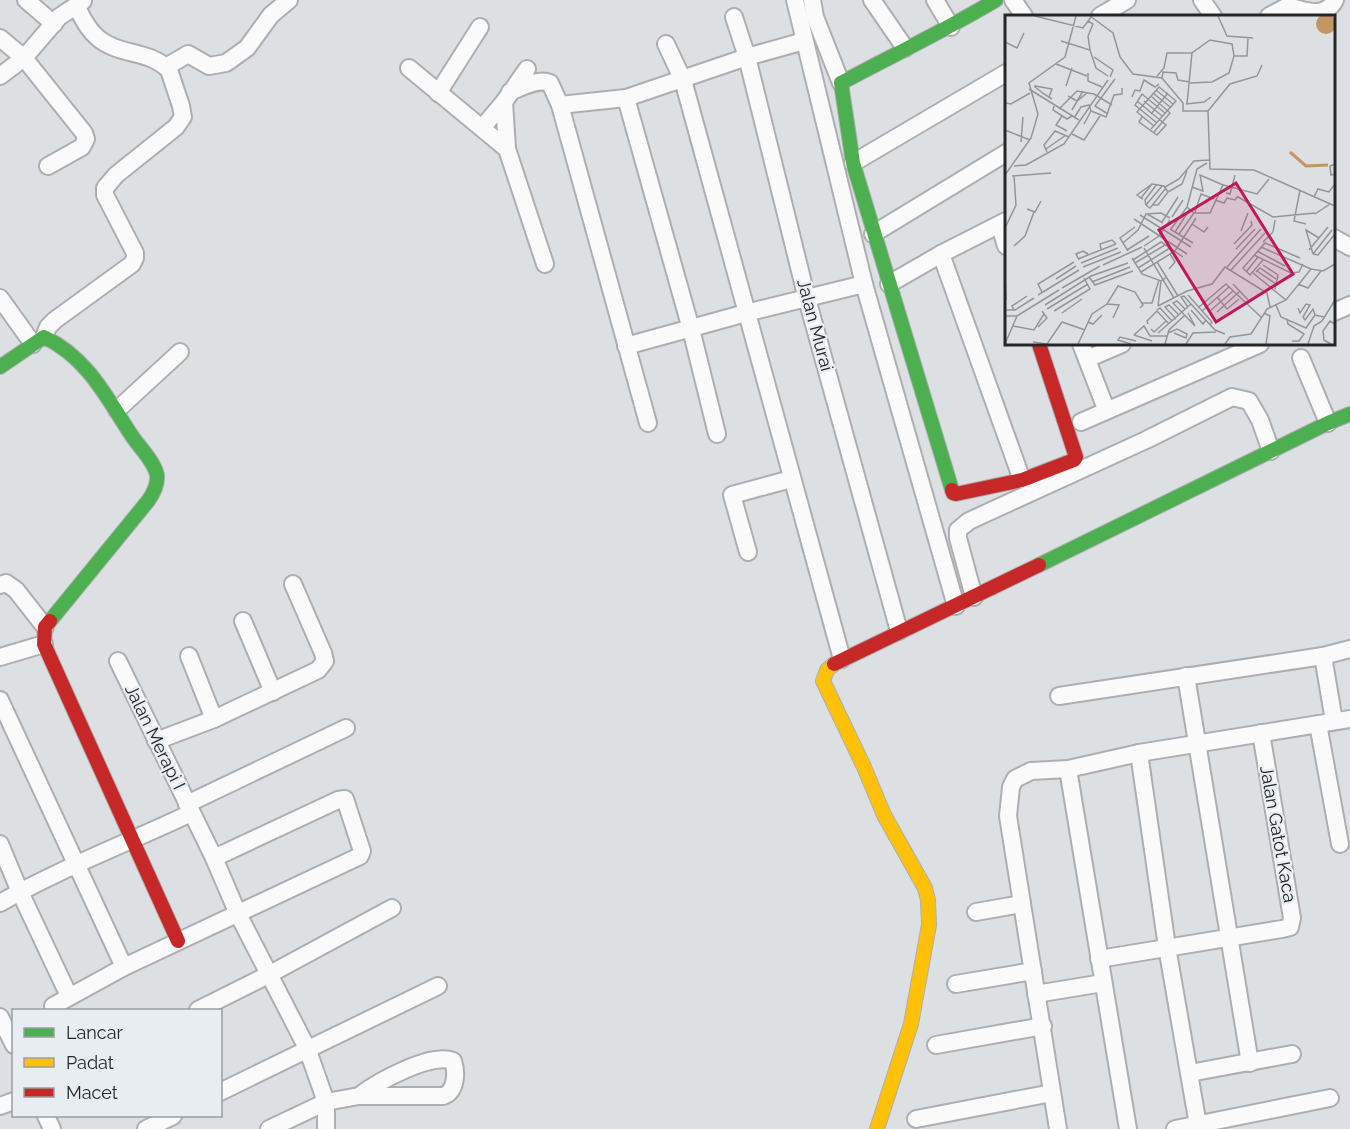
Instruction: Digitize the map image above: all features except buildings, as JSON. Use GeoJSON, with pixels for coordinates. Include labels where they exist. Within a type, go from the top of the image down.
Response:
{"type":"FeatureCollection","features":[{"type":"Feature","properties":{"kind":"street"},"geometry":{"type":"LineString","coordinates":[[26,0],[54,24]]}},
{"type":"Feature","properties":{"kind":"street"},"geometry":{"type":"LineString","coordinates":[[166,67],[188,54],[209,66],[226,63],[247,48],[271,15],[289,0]]}},
{"type":"Feature","properties":{"kind":"street"},"geometry":{"type":"LineString","coordinates":[[795,0],[864,284],[956,606]]}},
{"type":"Feature","properties":{"kind":"street"},"geometry":{"type":"LineString","coordinates":[[812,0],[815,17],[841,83],[853,163],[873,234],[951,491],[956,494],[1022,480],[1074,460],[1076,457],[1039,345]]}},
{"type":"Feature","properties":{"kind":"street"},"geometry":{"type":"LineString","coordinates":[[872,0],[905,48]]}},
{"type":"Feature","properties":{"kind":"street"},"geometry":{"type":"LineString","coordinates":[[935,0],[951,27]]}},
{"type":"Feature","properties":{"kind":"street"},"geometry":{"type":"LineString","coordinates":[[841,83],[905,48],[951,27],[996,0]]}},
{"type":"Feature","properties":{"kind":"street"},"geometry":{"type":"LineString","coordinates":[[1013,0],[1023,15]]}},
{"type":"Feature","properties":{"kind":"street"},"geometry":{"type":"LineString","coordinates":[[1102,15],[1127,0]]}},
{"type":"Feature","properties":{"kind":"street"},"geometry":{"type":"LineString","coordinates":[[1202,0],[1212,15]]}},
{"type":"Feature","properties":{"kind":"street"},"geometry":{"type":"LineString","coordinates":[[1270,15],[1286,3],[1320,13],[1331,8],[1335,0]]}},
{"type":"Feature","properties":{"kind":"street"},"geometry":{"type":"LineString","coordinates":[[0,76],[24,58],[69,10],[81,3],[92,32],[99,39],[127,51],[148,56],[161,62],[169,70],[183,117],[176,127],[116,175],[105,188],[105,195],[135,253],[132,264],[55,320],[38,341],[0,367]]}},
{"type":"Feature","properties":{"kind":"street","name":"Jalan Murai"},"geometry":{"type":"LineString","coordinates":[[734,17],[747,57],[807,298],[899,631]]}},
{"type":"Feature","properties":{"kind":"street"},"geometry":{"type":"LineString","coordinates":[[438,93],[480,27]]}},
{"type":"Feature","properties":{"kind":"street"},"geometry":{"type":"LineString","coordinates":[[0,38],[24,58],[84,133],[86,139],[82,147],[48,166]]}},
{"type":"Feature","properties":{"kind":"street"},"geometry":{"type":"LineString","coordinates":[[560,105],[626,98],[747,57],[804,41]]}},
{"type":"Feature","properties":{"kind":"street"},"geometry":{"type":"LineString","coordinates":[[666,44],[683,80],[842,659]]}},
{"type":"Feature","properties":{"kind":"street"},"geometry":{"type":"LineString","coordinates":[[409,68],[507,149]]}},
{"type":"Feature","properties":{"kind":"street"},"geometry":{"type":"LineString","coordinates":[[482,128],[527,69]]}},
{"type":"Feature","properties":{"kind":"street"},"geometry":{"type":"LineString","coordinates":[[853,163],[1005,74]]}},
{"type":"Feature","properties":{"kind":"street"},"geometry":{"type":"LineString","coordinates":[[507,97],[540,81],[546,81],[550,83],[560,105],[648,423]]}},
{"type":"Feature","properties":{"kind":"street"},"geometry":{"type":"LineString","coordinates":[[507,97],[507,149],[545,264]]}},
{"type":"Feature","properties":{"kind":"street"},"geometry":{"type":"LineString","coordinates":[[626,98],[691,329],[717,434]]}},
{"type":"Feature","properties":{"kind":"street"},"geometry":{"type":"LineString","coordinates":[[873,234],[1005,154]]}},
{"type":"Feature","properties":{"kind":"street"},"geometry":{"type":"LineString","coordinates":[[889,284],[941,254],[1003,224]]}},
{"type":"Feature","properties":{"kind":"street"},"geometry":{"type":"LineString","coordinates":[[941,254],[1022,480]]}},
{"type":"Feature","properties":{"kind":"street"},"geometry":{"type":"LineString","coordinates":[[626,346],[864,284]]}},
{"type":"Feature","properties":{"kind":"street"},"geometry":{"type":"LineString","coordinates":[[0,298],[38,341],[58,343],[82,366],[117,410],[158,478],[153,492],[139,512],[45,627],[44,645],[178,941]]}},
{"type":"Feature","properties":{"kind":"street"},"geometry":{"type":"LineString","coordinates":[[1335,312],[1350,305]]}},
{"type":"Feature","properties":{"kind":"street"},"geometry":{"type":"LineString","coordinates":[[1106,410],[1084,351],[1117,345]]}},
{"type":"Feature","properties":{"kind":"street"},"geometry":{"type":"LineString","coordinates":[[1081,422],[1258,345]]}},
{"type":"Feature","properties":{"kind":"street"},"geometry":{"type":"LineString","coordinates":[[117,410],[180,352]]}},
{"type":"Feature","properties":{"kind":"street"},"geometry":{"type":"LineString","coordinates":[[1301,358],[1328,423]]}},
{"type":"Feature","properties":{"kind":"street"},"geometry":{"type":"LineString","coordinates":[[974,597],[958,538],[958,530],[969,521],[1146,440],[1232,396],[1249,401],[1260,420],[1271,451]]}},
{"type":"Feature","properties":{"kind":"street"},"geometry":{"type":"LineString","coordinates":[[878,1129],[911,1023],[929,924],[928,900],[925,888],[884,814],[823,681],[824,672],[829,666],[899,631],[956,606],[1350,414]]}},
{"type":"Feature","properties":{"kind":"street"},"geometry":{"type":"LineString","coordinates":[[748,552],[732,495],[791,479]]}},
{"type":"Feature","properties":{"kind":"street"},"geometry":{"type":"LineString","coordinates":[[0,585],[6,583],[16,590],[45,627]]}},
{"type":"Feature","properties":{"kind":"street"},"geometry":{"type":"LineString","coordinates":[[156,741],[214,718],[318,670],[325,661],[292,584]]}},
{"type":"Feature","properties":{"kind":"street"},"geometry":{"type":"LineString","coordinates":[[243,621],[273,692]]}},
{"type":"Feature","properties":{"kind":"street"},"geometry":{"type":"LineString","coordinates":[[0,657],[44,645]]}},
{"type":"Feature","properties":{"kind":"street"},"geometry":{"type":"LineString","coordinates":[[1059,696],[1323,656],[1350,649]]}},
{"type":"Feature","properties":{"kind":"street"},"geometry":{"type":"LineString","coordinates":[[189,656],[214,718]]}},
{"type":"Feature","properties":{"kind":"street"},"geometry":{"type":"LineString","coordinates":[[1323,656],[1334,721],[1340,844]]}},
{"type":"Feature","properties":{"kind":"street","name":"Jalan Merapi I"},"geometry":{"type":"LineString","coordinates":[[118,661],[214,858],[238,914],[307,1048],[326,1102],[326,1129]]}},
{"type":"Feature","properties":{"kind":"street"},"geometry":{"type":"LineString","coordinates":[[1186,676],[1250,1063]]}},
{"type":"Feature","properties":{"kind":"street"},"geometry":{"type":"LineString","coordinates":[[0,700],[124,967]]}},
{"type":"Feature","properties":{"kind":"street"},"geometry":{"type":"LineString","coordinates":[[1058,1129],[1008,816],[1011,787],[1015,779],[1031,771],[1068,769],[1139,753],[1334,721]]}},
{"type":"Feature","properties":{"kind":"street"},"geometry":{"type":"LineString","coordinates":[[0,903],[132,841],[189,808],[346,728]]}},
{"type":"Feature","properties":{"kind":"street","name":"Jalan Gatot Kaca"},"geometry":{"type":"LineString","coordinates":[[1229,937],[1290,927],[1292,918],[1261,733]]}},
{"type":"Feature","properties":{"kind":"street"},"geometry":{"type":"LineString","coordinates":[[1139,753],[1167,947],[1197,1125]]}},
{"type":"Feature","properties":{"kind":"street"},"geometry":{"type":"LineString","coordinates":[[1068,769],[1128,1129]]}},
{"type":"Feature","properties":{"kind":"street"},"geometry":{"type":"LineString","coordinates":[[53,1006],[124,967],[360,856],[362,851],[345,799],[338,800],[214,858]]}},
{"type":"Feature","properties":{"kind":"street"},"geometry":{"type":"LineString","coordinates":[[0,844],[69,996]]}},
{"type":"Feature","properties":{"kind":"street"},"geometry":{"type":"LineString","coordinates":[[976,912],[1022,904]]}},
{"type":"Feature","properties":{"kind":"street"},"geometry":{"type":"LineString","coordinates":[[202,1009],[392,908]]}},
{"type":"Feature","properties":{"kind":"street"},"geometry":{"type":"LineString","coordinates":[[1099,959],[1229,937]]}},
{"type":"Feature","properties":{"kind":"street"},"geometry":{"type":"LineString","coordinates":[[956,984],[1033,971]]}},
{"type":"Feature","properties":{"kind":"street"},"geometry":{"type":"LineString","coordinates":[[1036,994],[1103,983]]}},
{"type":"Feature","properties":{"kind":"street"},"geometry":{"type":"LineString","coordinates":[[222,1091],[438,986]]}},
{"type":"Feature","properties":{"kind":"street"},"geometry":{"type":"LineString","coordinates":[[0,1017],[12,1041]]}},
{"type":"Feature","properties":{"kind":"street"},"geometry":{"type":"LineString","coordinates":[[936,1045],[1043,1026]]}},
{"type":"Feature","properties":{"kind":"street"},"geometry":{"type":"LineString","coordinates":[[1190,1073],[1292,1054]]}},
{"type":"Feature","properties":{"kind":"street"},"geometry":{"type":"LineString","coordinates":[[269,1129],[326,1102],[359,1096],[443,1096],[450,1094],[453,1088],[453,1061],[446,1058],[395,1073],[359,1096]]}},
{"type":"Feature","properties":{"kind":"street"},"geometry":{"type":"LineString","coordinates":[[916,1119],[1052,1093]]}},
{"type":"Feature","properties":{"kind":"street"},"geometry":{"type":"LineString","coordinates":[[1175,1129],[1330,1098]]}},
{"type":"Feature","properties":{"kind":"street"},"geometry":{"type":"LineString","coordinates":[[146,1129],[170,1117]]}},
{"type":"Feature","properties":{"kind":"traffic: fast"},"geometry":{"type":"LineString","coordinates":[[952,490],[853,163],[841,83],[996,0]]}},
{"type":"Feature","properties":{"kind":"traffic: fast"},"geometry":{"type":"LineString","coordinates":[[0,367],[44,337],[59,345],[84,367],[105,393],[150,460],[157,475],[156,486],[148,501],[50,621]]}},
{"type":"Feature","properties":{"kind":"traffic: fast"},"geometry":{"type":"LineString","coordinates":[[1039,565],[1350,414]]}},
{"type":"Feature","properties":{"kind":"traffic: slow"},"geometry":{"type":"LineString","coordinates":[[834,664],[827,670],[823,681],[884,815],[925,888],[928,900],[929,925],[911,1024],[877,1129]]}},
{"type":"Feature","properties":{"kind":"traffic: jam"},"geometry":{"type":"LineString","coordinates":[[952,490],[956,494],[1022,480],[1074,460],[1076,457],[1039,345]]}},
{"type":"Feature","properties":{"kind":"traffic: jam"},"geometry":{"type":"LineString","coordinates":[[834,664],[1039,565]]}},
{"type":"Feature","properties":{"kind":"traffic: jam"},"geometry":{"type":"LineString","coordinates":[[50,621],[45,627],[44,644],[178,941]]}}]}
